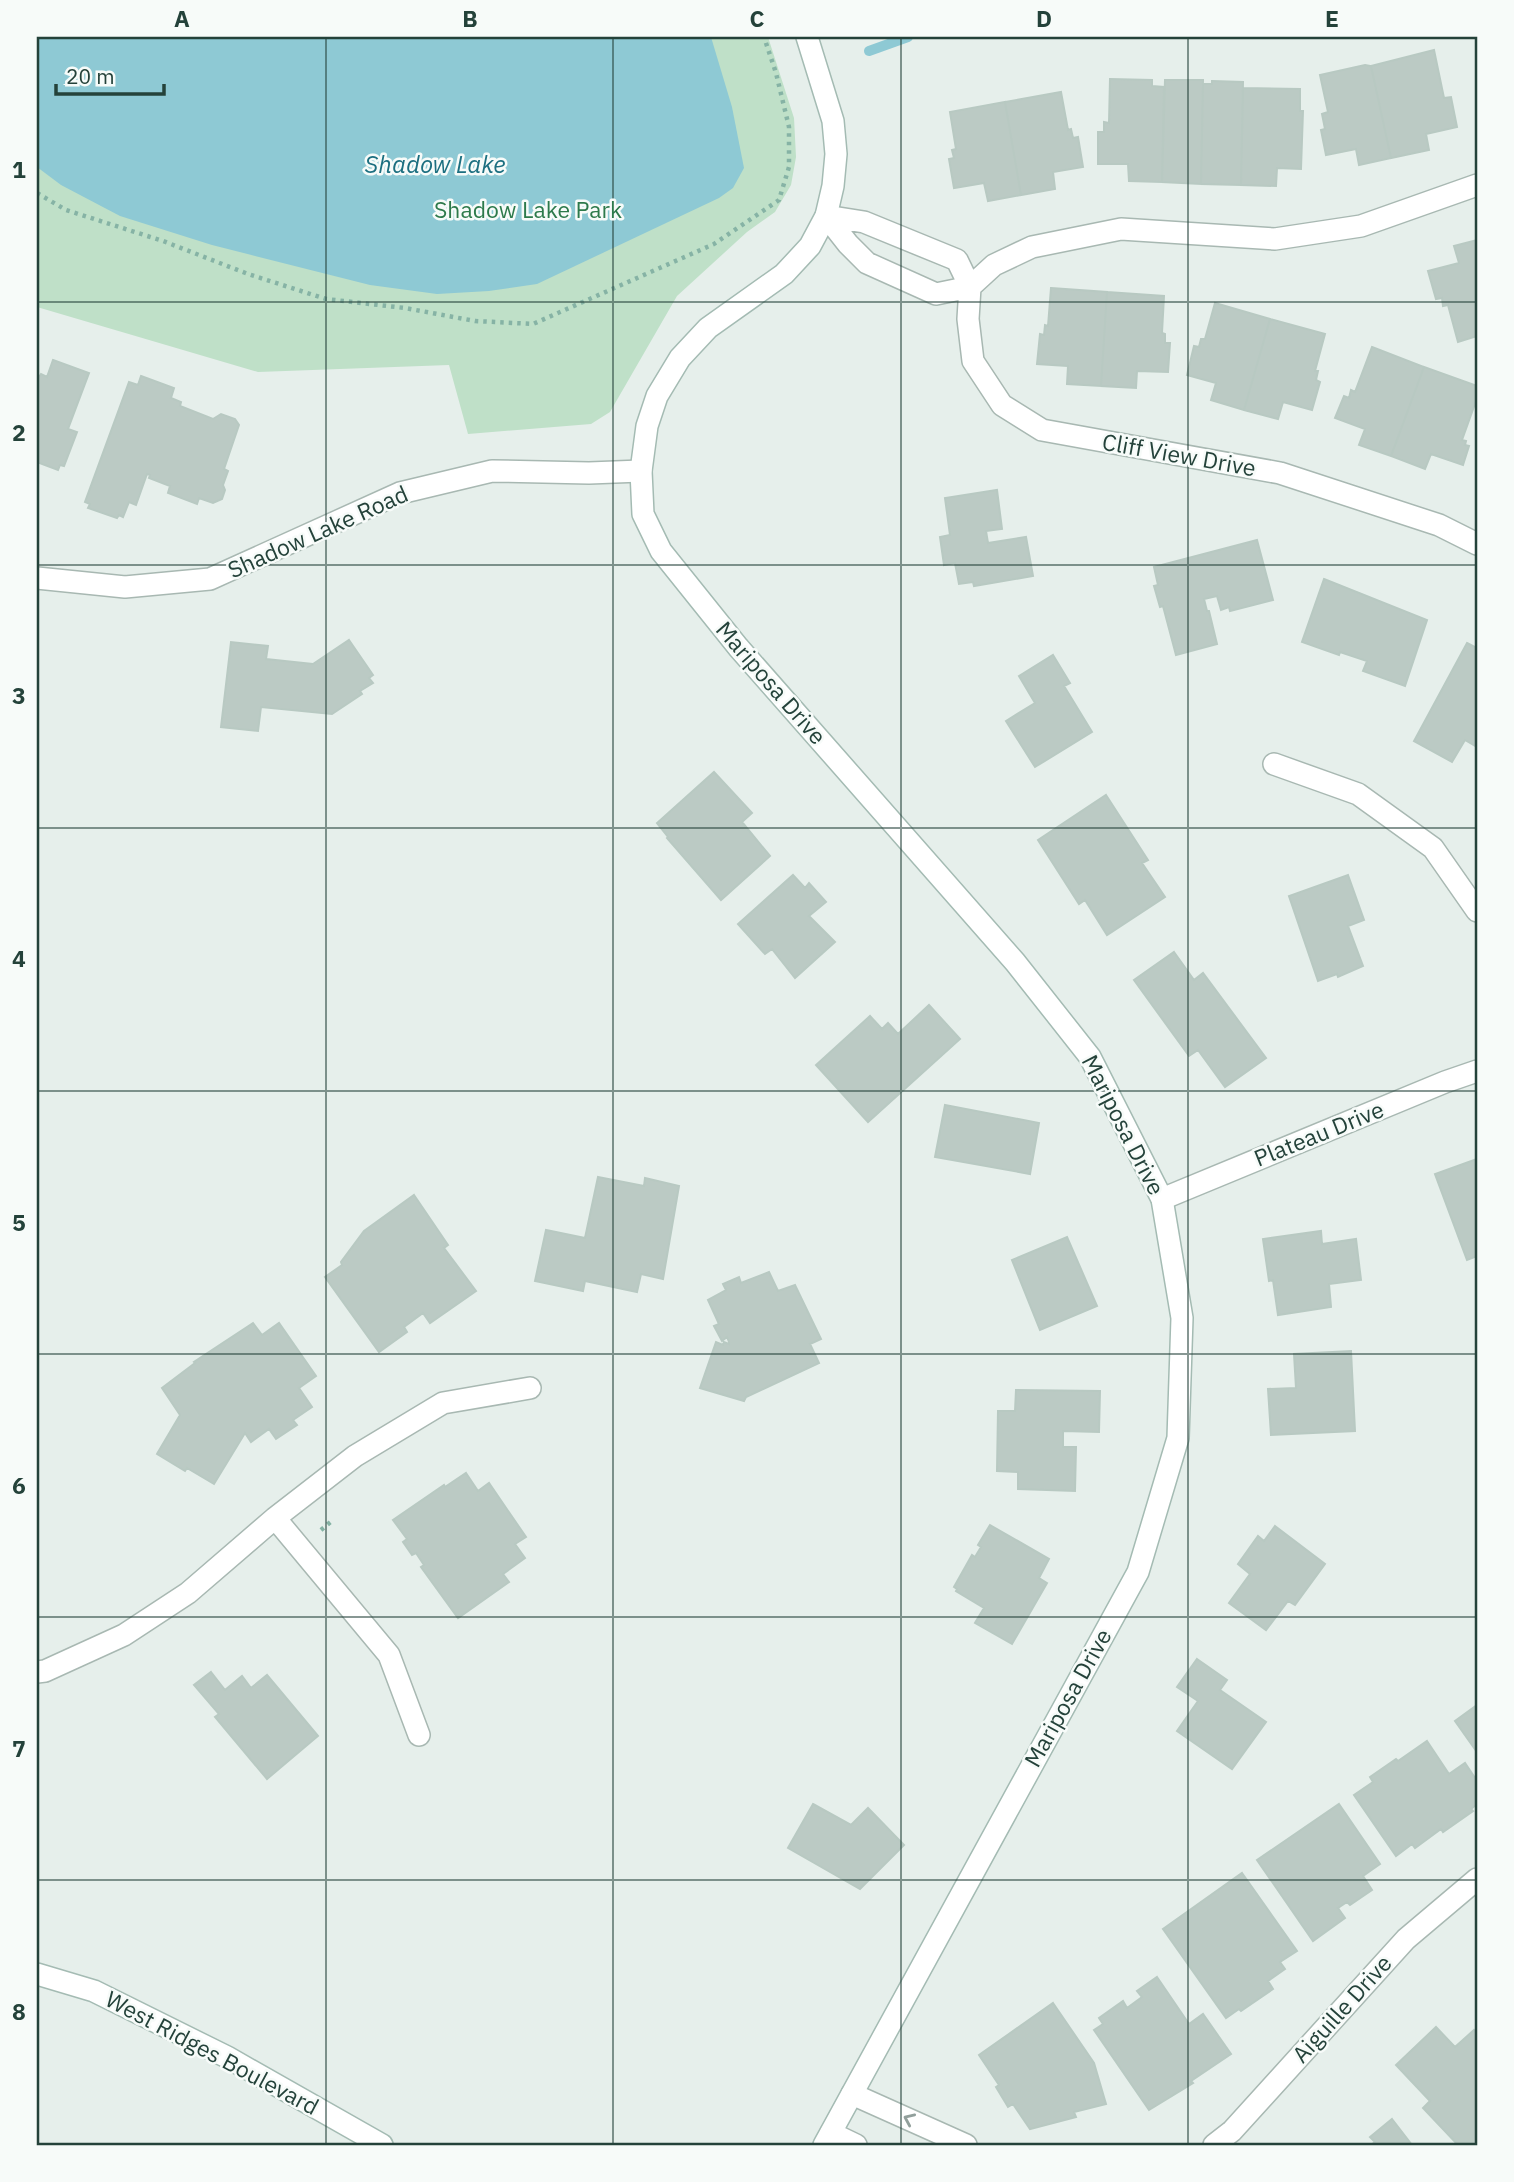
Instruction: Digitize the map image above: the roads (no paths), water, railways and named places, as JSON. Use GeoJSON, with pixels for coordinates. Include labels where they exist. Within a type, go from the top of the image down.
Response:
{"type":"FeatureCollection","features":[{"type":"Feature","properties":{"kind":"street","name":"Mariposa Drive"},"geometry":{"type":"LineString","coordinates":[[807,37],[833,121],[836,154],[833,186],[826,216],[810,246],[784,274],[708,328],[680,358],[657,396],[647,426],[641,471],[643,514],[661,551],[738,648],[1015,962],[1090,1057],[1162,1199],[1182,1318],[1178,1438],[1138,1572],[828,2139]]}},
{"type":"Feature","properties":{"kind":"street"},"geometry":{"type":"LineString","coordinates":[[826,216],[867,263],[936,294],[970,287],[994,265],[1032,247],[1108,231],[1121,229],[1275,239],[1361,226],[1477,185]]}},
{"type":"Feature","properties":{"kind":"street"},"geometry":{"type":"LineString","coordinates":[[826,216],[864,222],[957,260],[970,287]]}},
{"type":"Feature","properties":{"kind":"street","name":"Cliff View Drive"},"geometry":{"type":"LineString","coordinates":[[970,287],[968,319],[973,361],[1002,405],[1042,430],[1280,473],[1439,525],[1477,544]]}},
{"type":"Feature","properties":{"kind":"street","name":"Shadow Lake Road"},"geometry":{"type":"LineString","coordinates":[[37,578],[125,587],[210,579],[400,493],[492,471],[641,471]]}},
{"type":"Feature","properties":{"kind":"street"},"geometry":{"type":"LineString","coordinates":[[1275,764],[1358,794],[1433,848],[1477,911]]}},
{"type":"Feature","properties":{"kind":"street","name":"Plateau Drive"},"geometry":{"type":"LineString","coordinates":[[1162,1199],[1477,1071]]}},
{"type":"Feature","properties":{"kind":"street"},"geometry":{"type":"LineString","coordinates":[[37,1672],[45,1671],[124,1635],[188,1593],[275,1518],[355,1457],[443,1403],[530,1388]]}},
{"type":"Feature","properties":{"kind":"street"},"geometry":{"type":"LineString","coordinates":[[275,1518],[389,1655],[419,1735]]}},
{"type":"Feature","properties":{"kind":"street","name":"Aiguille Drive"},"geometry":{"type":"LineString","coordinates":[[1214,2145],[1232,2131],[1406,1939],[1477,1880]]}},
{"type":"Feature","properties":{"kind":"street","name":"West Ridges Boulevard"},"geometry":{"type":"LineString","coordinates":[[37,1975],[93,1991],[179,2033],[227,2057],[382,2145]]}},
{"type":"Feature","properties":{"kind":"street"},"geometry":{"type":"LineString","coordinates":[[852,2094],[966,2145]]}},
{"type":"Feature","properties":{"kind":"street"},"geometry":{"type":"LineString","coordinates":[[828,2139],[856,2145]]}},
{"type":"Feature","properties":{"kind":"water","name":"Shadow Lake"},"geometry":{"type":"Polygon","coordinates":[[[37,37],[711,37],[732,107],[744,168],[733,188],[719,198],[537,284],[489,291],[437,294],[370,285],[212,245],[120,216],[61,185],[37,167],[37,37]]]}},
{"type":"Feature","properties":{"kind":"waterway"},"geometry":{"type":"LineString","coordinates":[[869,51],[908,37]]}},
{"type":"Feature","properties":{"kind":"park label","name":"Shadow Lake Park"},"geometry":{"type":"Point","coordinates":[528,210]}}]}
